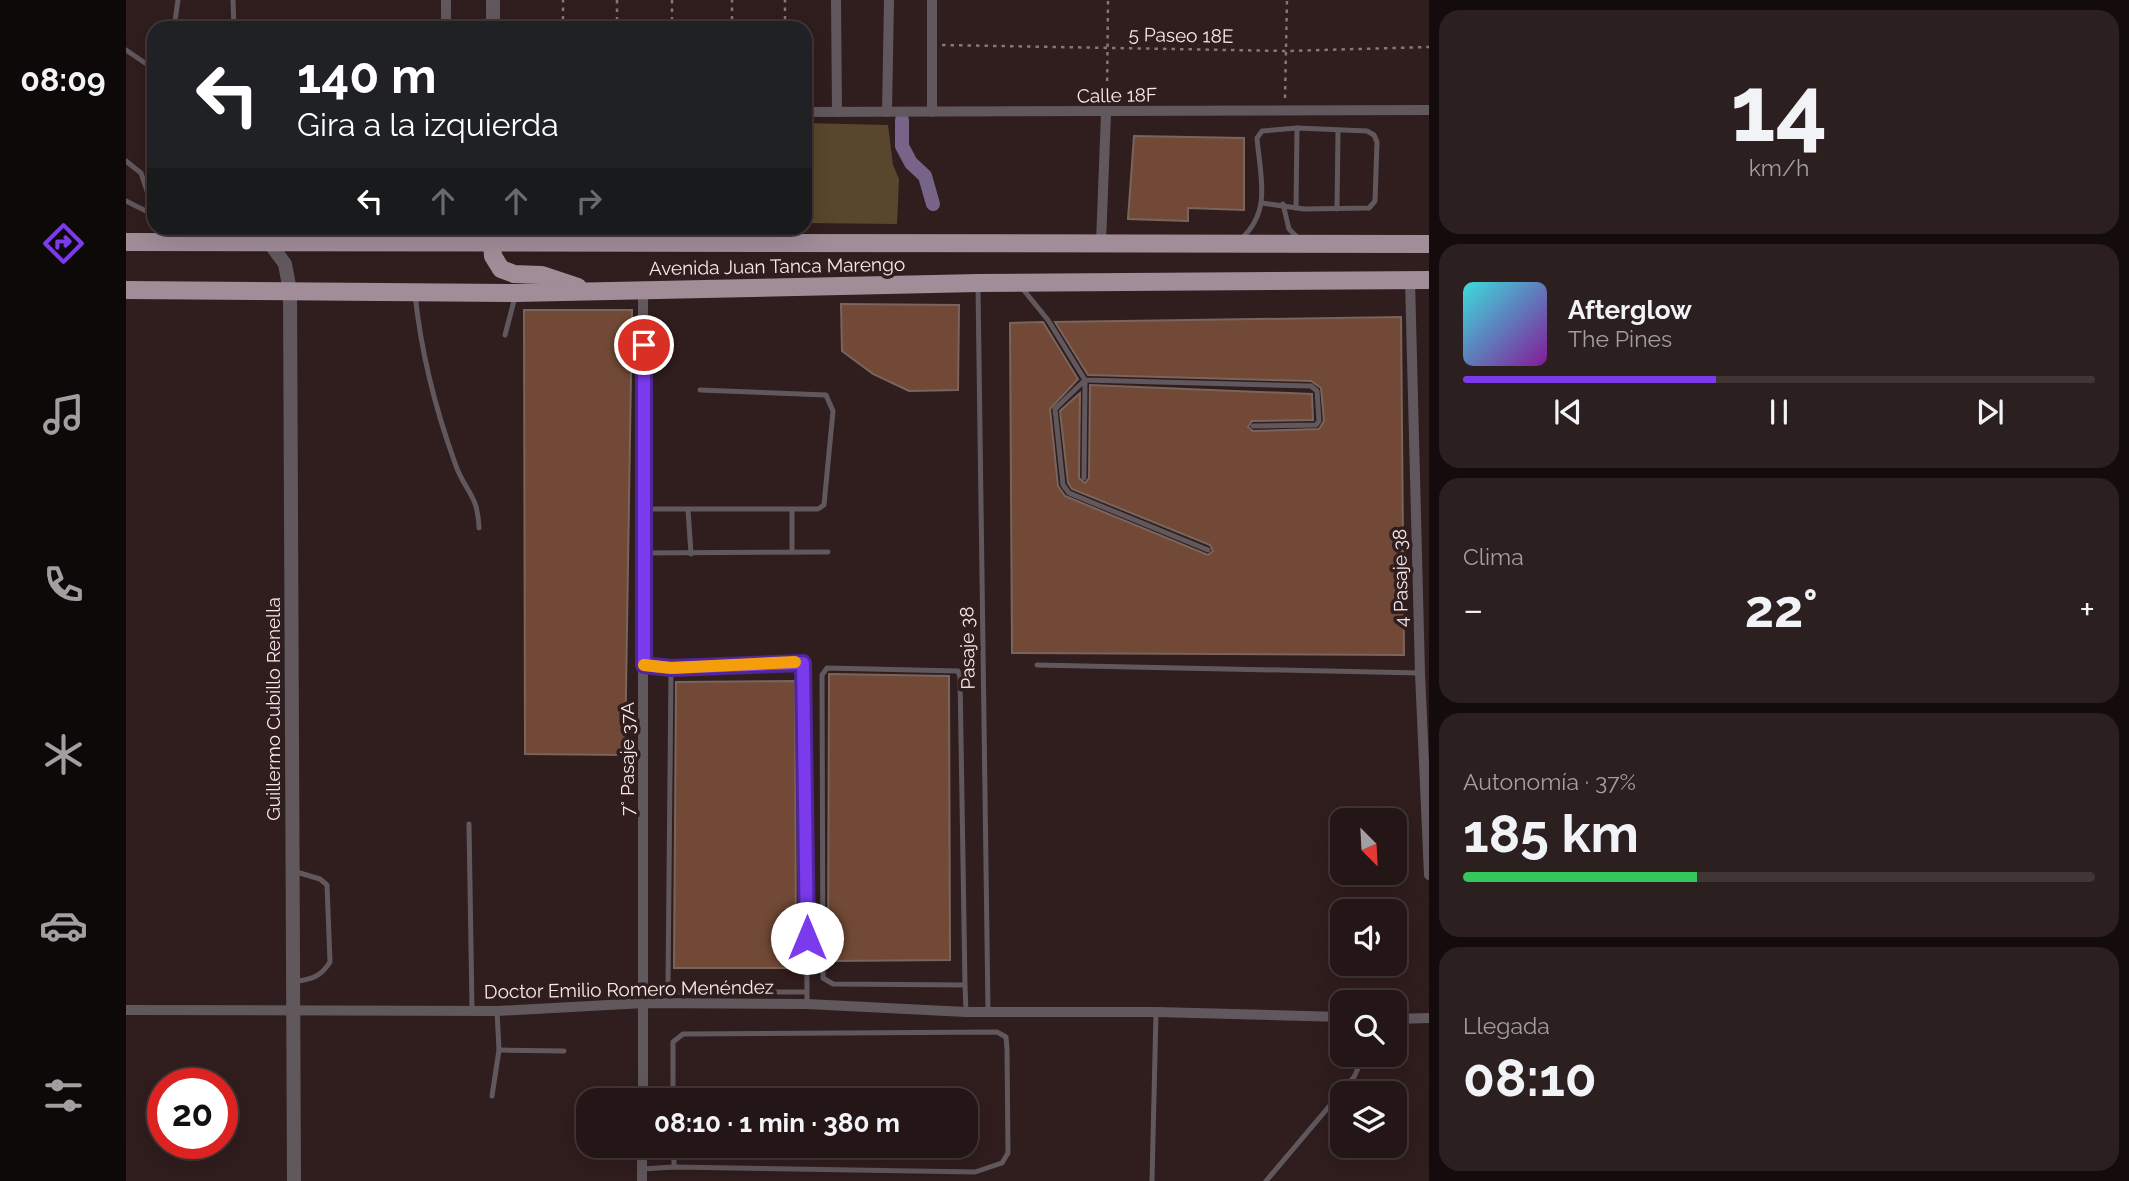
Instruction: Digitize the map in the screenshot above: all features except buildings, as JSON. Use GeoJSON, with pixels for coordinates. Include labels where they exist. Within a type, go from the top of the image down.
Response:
{"type":"FeatureCollection","features":[{"type":"Feature","properties":{"kind":"main road","name":"Avenida Juan Tanca Marengo"},"geometry":{"type":"LineString","coordinates":[[126,242],[269,242],[371,235],[492,235],[1101,243],[1429,244]]}},
{"type":"Feature","properties":{"kind":"main road"},"geometry":{"type":"LineString","coordinates":[[492,235],[493,256],[501,269],[514,274],[542,275],[589,291]]}},
{"type":"Feature","properties":{"kind":"main road","name":"Avenida Juan Tanca Marengo"},"geometry":{"type":"LineString","coordinates":[[126,290],[516,293],[978,283],[1429,280]]}},
{"type":"Feature","properties":{"kind":"street"},"geometry":{"type":"LineString","coordinates":[[446,0],[446,21]]}},
{"type":"Feature","properties":{"kind":"street"},"geometry":{"type":"LineString","coordinates":[[493,0],[493,21]]}},
{"type":"Feature","properties":{"kind":"street"},"geometry":{"type":"LineString","coordinates":[[836,0],[837,112]]}},
{"type":"Feature","properties":{"kind":"street"},"geometry":{"type":"LineString","coordinates":[[887,112],[889,0]]}},
{"type":"Feature","properties":{"kind":"street"},"geometry":{"type":"LineString","coordinates":[[932,0],[932,112]]}},
{"type":"Feature","properties":{"kind":"street","name":"Calle 18F"},"geometry":{"type":"LineString","coordinates":[[812,112],[1429,110]]}},
{"type":"Feature","properties":{"kind":"street"},"geometry":{"type":"LineString","coordinates":[[1101,243],[1107,113]]}},
{"type":"Feature","properties":{"kind":"street","name":"Guillermo Cubillo Renella"},"geometry":{"type":"LineString","coordinates":[[269,242],[285,264],[290,290],[294,1181]]}},
{"type":"Feature","properties":{"kind":"street","name":"4 Pasaje 38"},"geometry":{"type":"LineString","coordinates":[[1410,280],[1420,673],[1429,875]]}},
{"type":"Feature","properties":{"kind":"street","name":"7° Pasaje 37A"},"geometry":{"type":"LineString","coordinates":[[643,290],[643,1088]]}},
{"type":"Feature","properties":{"kind":"street","name":"Doctor Emilio Romero Menéndez"},"geometry":{"type":"LineString","coordinates":[[126,1010],[497,1011],[807,998],[966,1012],[1156,1012],[1330,1017]]}},
{"type":"Feature","properties":{"kind":"street"},"geometry":{"type":"LineString","coordinates":[[1407,1019],[1429,1018]]}},
{"type":"Feature","properties":{"kind":"lane"},"geometry":{"type":"LineString","coordinates":[[174,21],[178,0]]}},
{"type":"Feature","properties":{"kind":"lane"},"geometry":{"type":"LineString","coordinates":[[233,0],[234,21]]}},
{"type":"Feature","properties":{"kind":"lane"},"geometry":{"type":"LineString","coordinates":[[126,50],[147,64]]}},
{"type":"Feature","properties":{"kind":"lane"},"geometry":{"type":"LineString","coordinates":[[1296,208],[1297,128]]}},
{"type":"Feature","properties":{"kind":"lane"},"geometry":{"type":"LineString","coordinates":[[1237,243],[1260,216],[1262,203],[1257,138],[1268,129],[1367,131],[1377,142],[1373,205],[1368,208],[1296,208],[1262,203]]}},
{"type":"Feature","properties":{"kind":"lane"},"geometry":{"type":"LineString","coordinates":[[1337,209],[1338,131]]}},
{"type":"Feature","properties":{"kind":"lane"},"geometry":{"type":"LineString","coordinates":[[126,161],[141,173],[147,192]]}},
{"type":"Feature","properties":{"kind":"lane"},"geometry":{"type":"LineString","coordinates":[[126,201],[134,202],[147,210]]}},
{"type":"Feature","properties":{"kind":"lane"},"geometry":{"type":"LineString","coordinates":[[1283,204],[1289,229],[1304,243]]}},
{"type":"Feature","properties":{"kind":"lane"},"geometry":{"type":"LineString","coordinates":[[174,235],[180,242]]}},
{"type":"Feature","properties":{"kind":"lane","name":"Pasaje 38"},"geometry":{"type":"LineString","coordinates":[[978,283],[988,1012]]}},
{"type":"Feature","properties":{"kind":"lane"},"geometry":{"type":"LineString","coordinates":[[1018,283],[1048,320],[1085,380],[1084,478]]}},
{"type":"Feature","properties":{"kind":"lane"},"geometry":{"type":"LineString","coordinates":[[414,291],[426,370],[456,467],[478,507],[479,528]]}},
{"type":"Feature","properties":{"kind":"lane"},"geometry":{"type":"LineString","coordinates":[[505,335],[516,293]]}},
{"type":"Feature","properties":{"kind":"lane"},"geometry":{"type":"LineString","coordinates":[[1208,550],[1069,492],[1063,485],[1055,409],[1085,380],[1311,386],[1317,391],[1319,421],[1316,425],[1253,426]]}},
{"type":"Feature","properties":{"kind":"lane"},"geometry":{"type":"LineString","coordinates":[[644,509],[818,509],[824,505],[834,411],[826,395],[700,390]]}},
{"type":"Feature","properties":{"kind":"lane"},"geometry":{"type":"LineString","coordinates":[[688,509],[691,554]]}},
{"type":"Feature","properties":{"kind":"lane"},"geometry":{"type":"LineString","coordinates":[[792,509],[792,552]]}},
{"type":"Feature","properties":{"kind":"lane"},"geometry":{"type":"LineString","coordinates":[[644,553],[828,552]]}},
{"type":"Feature","properties":{"kind":"lane"},"geometry":{"type":"LineString","coordinates":[[644,665],[671,668],[798,662],[805,667],[807,998],[672,992],[668,987],[671,668]]}},
{"type":"Feature","properties":{"kind":"lane"},"geometry":{"type":"LineString","coordinates":[[1037,665],[1420,673]]}},
{"type":"Feature","properties":{"kind":"lane"},"geometry":{"type":"LineString","coordinates":[[965,985],[833,984],[823,978],[822,675],[827,668],[958,671],[966,1012]]}},
{"type":"Feature","properties":{"kind":"lane"},"geometry":{"type":"LineString","coordinates":[[469,824],[472,1009]]}},
{"type":"Feature","properties":{"kind":"lane"},"geometry":{"type":"LineString","coordinates":[[293,871],[320,879],[327,885],[330,962],[323,973],[314,979],[294,982]]}},
{"type":"Feature","properties":{"kind":"lane"},"geometry":{"type":"LineString","coordinates":[[492,1096],[499,1050],[497,1011]]}},
{"type":"Feature","properties":{"kind":"lane"},"geometry":{"type":"LineString","coordinates":[[1152,1181],[1156,1012]]}},
{"type":"Feature","properties":{"kind":"lane"},"geometry":{"type":"LineString","coordinates":[[642,1175],[674,1167],[975,1172],[1002,1163],[1008,1153],[1006,1037],[984,1032],[682,1034],[673,1042],[673,1088]]}},
{"type":"Feature","properties":{"kind":"lane"},"geometry":{"type":"LineString","coordinates":[[499,1050],[564,1051]]}},
{"type":"Feature","properties":{"kind":"lane"},"geometry":{"type":"LineString","coordinates":[[1266,1181],[1354,1077],[1359,1067]]}},
{"type":"Feature","properties":{"kind":"lane"},"geometry":{"type":"LineString","coordinates":[[674,1158],[674,1167]]}},
{"type":"Feature","properties":{"kind":"path"},"geometry":{"type":"LineString","coordinates":[[562,21],[563,0]]}},
{"type":"Feature","properties":{"kind":"path"},"geometry":{"type":"LineString","coordinates":[[617,0],[617,21]]}},
{"type":"Feature","properties":{"kind":"path"},"geometry":{"type":"LineString","coordinates":[[672,0],[672,21]]}},
{"type":"Feature","properties":{"kind":"path"},"geometry":{"type":"LineString","coordinates":[[732,0],[732,21]]}},
{"type":"Feature","properties":{"kind":"path"},"geometry":{"type":"LineString","coordinates":[[785,0],[785,21]]}},
{"type":"Feature","properties":{"kind":"path"},"geometry":{"type":"LineString","coordinates":[[1107,113],[1108,0]]}},
{"type":"Feature","properties":{"kind":"path"},"geometry":{"type":"LineString","coordinates":[[1285,110],[1287,0]]}},
{"type":"Feature","properties":{"kind":"path","name":"5 Paseo 18E"},"geometry":{"type":"LineString","coordinates":[[933,45],[1286,51],[1429,47]]}},
{"type":"Feature","properties":{"kind":"shaded area"},"geometry":{"type":"Polygon","coordinates":[[[812,123],[888,125],[893,165],[899,179],[897,224],[812,223],[812,123]]]}},
{"type":"Feature","properties":{"kind":"waterway"},"geometry":{"type":"LineString","coordinates":[[902,120],[902,146],[911,163],[925,176],[933,204]]}},
{"type":"Feature","properties":{"kind":"slow traffic"},"geometry":{"type":"LineString","coordinates":[[644,665],[671,668],[795,662]]}},
{"type":"Feature","properties":{"kind":"route"},"geometry":{"type":"LineString","coordinates":[[644,345],[644,665],[671,668],[803,663],[807,938]]}}]}
